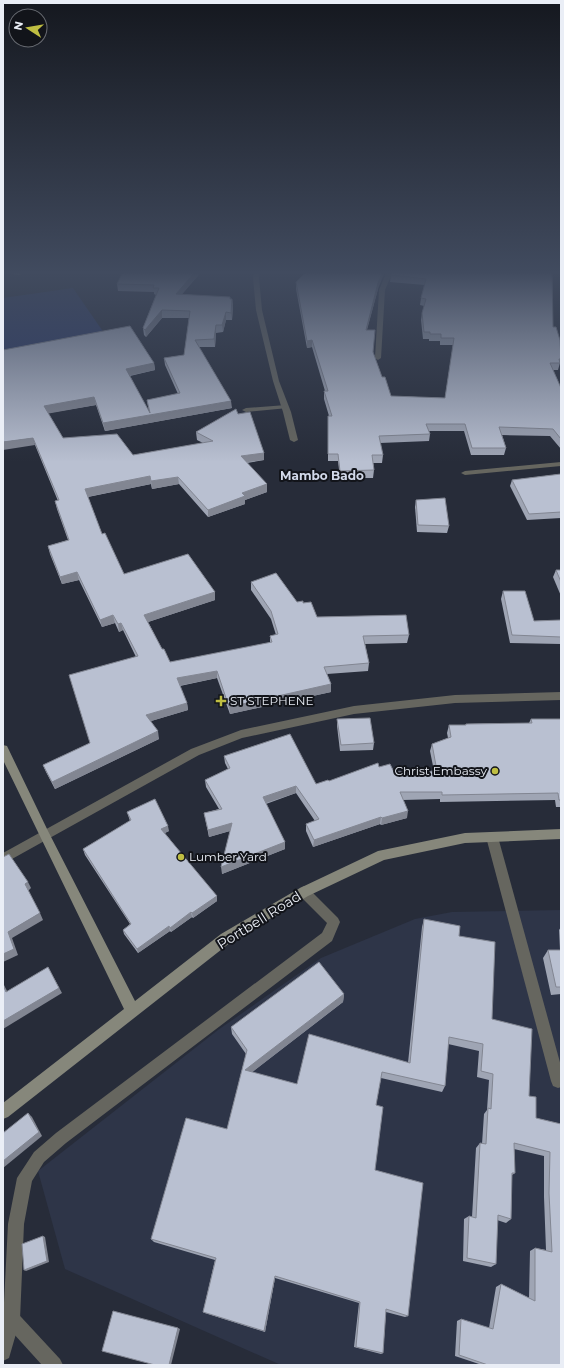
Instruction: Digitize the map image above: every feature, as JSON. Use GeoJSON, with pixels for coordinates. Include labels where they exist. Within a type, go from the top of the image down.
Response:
{"type":"FeatureCollection","features":[{"type":"Feature","properties":{"kind":"main road"},"geometry":{"type":"LineString","coordinates":[[3,749],[44,836],[132,1010]]}},
{"type":"Feature","properties":{"kind":"main road","name":"Portbell Road"},"geometry":{"type":"LineString","coordinates":[[3,1112],[226,938],[304,892],[382,855],[465,838],[561,834]]}},
{"type":"Feature","properties":{"kind":"street"},"geometry":{"type":"LineString","coordinates":[[265,335],[276,381],[286,407],[294,440]]}},
{"type":"Feature","properties":{"kind":"street"},"geometry":{"type":"LineString","coordinates":[[378,358],[379,335]]}},
{"type":"Feature","properties":{"kind":"street"},"geometry":{"type":"LineString","coordinates":[[246,410],[286,407]]}},
{"type":"Feature","properties":{"kind":"street"},"geometry":{"type":"LineString","coordinates":[[465,473],[561,464]]}},
{"type":"Feature","properties":{"kind":"street"},"geometry":{"type":"LineString","coordinates":[[3,859],[195,752],[241,734],[354,710],[456,699],[561,696]]}},
{"type":"Feature","properties":{"kind":"street"},"geometry":{"type":"LineString","coordinates":[[492,837],[558,1081]]}},
{"type":"Feature","properties":{"kind":"street"},"geometry":{"type":"LineString","coordinates":[[3,1352],[8,1315],[16,1224],[25,1178],[39,1157],[327,937],[334,922],[304,892]]}},
{"type":"Feature","properties":{"kind":"street"},"geometry":{"type":"LineString","coordinates":[[8,1315],[54,1365]]}},
{"type":"Feature","properties":{"kind":"shaded area"},"geometry":{"type":"Polygon","coordinates":[[[3,335],[96,335],[3,356],[3,335]]]}},
{"type":"Feature","properties":{"kind":"shaded area"},"geometry":{"type":"Polygon","coordinates":[[[561,910],[561,1365],[281,1365],[65,1269],[38,1171],[218,1030],[321,958],[415,919],[452,912],[561,910]]]}},
{"type":"Feature","properties":{"kind":"building"},"geometry":{"type":"Polygon","coordinates":[[[83,335],[136,335],[154,363],[126,369],[150,413],[147,400],[180,393],[164,358],[184,355],[187,335],[215,335],[214,339],[195,340],[231,401],[103,423],[94,397],[44,406],[63,438],[117,434],[133,455],[213,441],[196,432],[236,409],[238,414],[250,412],[264,453],[241,456],[267,484],[242,493],[245,496],[208,510],[178,477],[151,481],[150,476],[85,489],[102,534],[105,533],[124,574],[188,554],[215,592],[144,615],[170,662],[272,642],[270,636],[278,634],[271,611],[251,582],[276,573],[297,602],[311,602],[317,617],[406,615],[409,635],[363,636],[369,663],[324,667],[331,684],[229,707],[217,671],[177,678],[187,703],[146,715],[158,731],[52,782],[43,765],[90,743],[69,675],[138,656],[121,623],[118,624],[113,615],[100,620],[77,572],[60,577],[48,546],[69,540],[55,501],[59,500],[33,438],[3,442],[3,350],[83,335]]]}},
{"type":"Feature","properties":{"kind":"building"},"geometry":{"type":"Polygon","coordinates":[[[306,335],[375,335],[373,352],[382,377],[385,377],[391,396],[445,398],[454,338],[441,338],[441,335],[558,335],[560,340],[560,363],[550,363],[561,388],[561,439],[553,429],[499,427],[506,448],[472,448],[465,424],[426,424],[430,434],[379,436],[383,455],[372,455],[374,470],[340,471],[338,454],[328,454],[328,416],[332,416],[324,391],[328,391],[312,340],[307,341],[306,335]]]}},
{"type":"Feature","properties":{"kind":"building"},"geometry":{"type":"Polygon","coordinates":[[[561,474],[561,512],[529,514],[512,480],[561,474]]]}},
{"type":"Feature","properties":{"kind":"building"},"geometry":{"type":"Polygon","coordinates":[[[445,498],[449,526],[418,525],[416,500],[445,498]]]}},
{"type":"Feature","properties":{"kind":"building"},"geometry":{"type":"Polygon","coordinates":[[[556,570],[561,570],[561,582],[556,570]]]}},
{"type":"Feature","properties":{"kind":"building"},"geometry":{"type":"Polygon","coordinates":[[[503,591],[525,591],[534,621],[561,620],[561,637],[512,635],[503,591]]]}},
{"type":"Feature","properties":{"kind":"building"},"geometry":{"type":"Polygon","coordinates":[[[370,718],[374,743],[341,745],[337,719],[370,718]]]}},
{"type":"Feature","properties":{"kind":"building"},"geometry":{"type":"Polygon","coordinates":[[[531,719],[561,719],[561,800],[559,800],[558,793],[442,795],[442,792],[400,792],[408,811],[381,817],[314,840],[306,824],[319,819],[296,786],[263,797],[285,842],[221,867],[232,823],[208,830],[204,813],[222,809],[205,780],[230,768],[224,756],[290,734],[316,784],[329,781],[378,763],[379,767],[390,764],[394,772],[437,771],[432,744],[451,737],[449,725],[532,723],[531,719]]]}},
{"type":"Feature","properties":{"kind":"building"},"geometry":{"type":"Polygon","coordinates":[[[155,799],[168,826],[161,829],[217,896],[192,913],[191,912],[170,928],[169,926],[137,949],[123,930],[131,924],[83,849],[131,820],[127,812],[155,799]]]}},
{"type":"Feature","properties":{"kind":"building"},"geometry":{"type":"Polygon","coordinates":[[[9,854],[28,882],[25,884],[40,913],[8,932],[14,949],[3,954],[3,857],[9,854]]]}},
{"type":"Feature","properties":{"kind":"building"},"geometry":{"type":"Polygon","coordinates":[[[424,919],[460,926],[459,936],[495,942],[492,1019],[532,1029],[529,1096],[536,1097],[536,1118],[561,1124],[561,1365],[488,1365],[459,1355],[461,1319],[493,1329],[501,1284],[535,1301],[535,1248],[552,1252],[549,1193],[550,1152],[514,1143],[515,1173],[512,1173],[511,1219],[498,1215],[496,1264],[467,1258],[469,1216],[476,1218],[480,1143],[486,1144],[488,1108],[491,1109],[493,1074],[481,1071],[483,1044],[449,1037],[445,1086],[382,1072],[376,1105],[383,1107],[375,1170],[423,1183],[408,1316],[386,1309],[383,1353],[356,1347],[360,1302],[275,1276],[264,1331],[203,1312],[216,1258],[151,1239],[186,1118],[227,1129],[247,1050],[231,1027],[319,962],[344,994],[245,1070],[297,1084],[309,1034],[410,1063],[424,919]]]}},
{"type":"Feature","properties":{"kind":"building"},"geometry":{"type":"Polygon","coordinates":[[[548,950],[561,950],[561,987],[556,987],[548,950]]]}},
{"type":"Feature","properties":{"kind":"building"},"geometry":{"type":"Polygon","coordinates":[[[48,967],[59,988],[3,1021],[3,985],[6,992],[48,967]]]}},
{"type":"Feature","properties":{"kind":"building"},"geometry":{"type":"Polygon","coordinates":[[[28,1113],[39,1132],[3,1161],[3,1133],[28,1113]]]}},
{"type":"Feature","properties":{"kind":"building"},"geometry":{"type":"Polygon","coordinates":[[[43,1236],[47,1261],[24,1270],[22,1244],[43,1236]]]}},
{"type":"Feature","properties":{"kind":"building"},"geometry":{"type":"Polygon","coordinates":[[[113,1311],[178,1328],[169,1365],[155,1365],[102,1351],[113,1311]]]}},
{"type":"Feature","properties":{"kind":"place","name":"ST STEPHENE"},"geometry":{"type":"Point","coordinates":[221,701]}},
{"type":"Feature","properties":{"kind":"place","name":"Christ Embassy"},"geometry":{"type":"Point","coordinates":[495,771]}},
{"type":"Feature","properties":{"kind":"place","name":"Lumber Yard"},"geometry":{"type":"Point","coordinates":[181,857]}},
{"type":"Feature","properties":{"kind":"district","name":"Mambo Bado"},"geometry":{"type":"Point","coordinates":[322,476]}}]}
